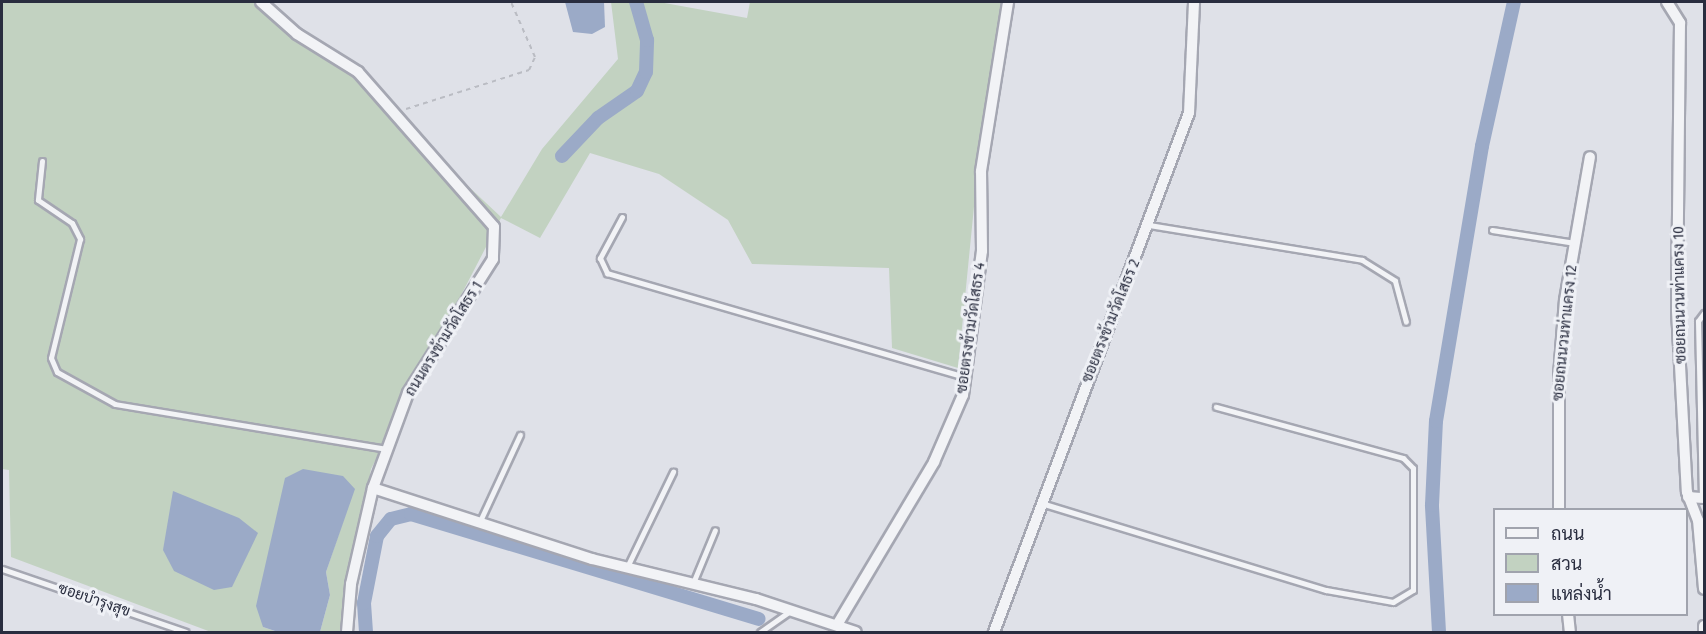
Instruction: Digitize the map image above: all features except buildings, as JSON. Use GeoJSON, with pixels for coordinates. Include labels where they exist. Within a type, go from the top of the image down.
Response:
{"type":"FeatureCollection","features":[{"type":"Feature","properties":{"kind":"street","name":"ถนนตรงข้ามวัดโสธร 1"},"geometry":{"type":"LineString","coordinates":[[261,2],[297,34],[358,72],[489,217],[496,250],[408,393],[373,488]]}},
{"type":"Feature","properties":{"kind":"street","name":"ซอยตรงข้ามวัดโสธร 4"},"geometry":{"type":"LineString","coordinates":[[837,625],[933,462],[965,377],[982,251],[981,171],[1008,2]]}},
{"type":"Feature","properties":{"kind":"street","name":"ซอยตรงข้ามวัดโสธร 2"},"geometry":{"type":"LineString","coordinates":[[994,633],[1039,502],[1149,225],[1189,113],[1194,2]]}},
{"type":"Feature","properties":{"kind":"street","name":"ซอยถนนวนท่าแครง 10"},"geometry":{"type":"LineString","coordinates":[[1667,2],[1680,23],[1677,310],[1688,497],[1698,520],[1704,589]]}},
{"type":"Feature","properties":{"kind":"street","name":"ซอยถนนวนท่าแครง 12"},"geometry":{"type":"LineString","coordinates":[[1559,508],[1559,376],[1575,243],[1590,157]]}},
{"type":"Feature","properties":{"kind":"street"},"geometry":{"type":"LineString","coordinates":[[347,633],[351,584],[373,488],[627,567],[792,610],[856,633]]}},
{"type":"Feature","properties":{"kind":"street"},"geometry":{"type":"LineString","coordinates":[[1688,497],[1703,498]]}},
{"type":"Feature","properties":{"kind":"street"},"geometry":{"type":"LineString","coordinates":[[1568,616],[1570,633]]}},
{"type":"Feature","properties":{"kind":"street"},"geometry":{"type":"LineString","coordinates":[[1704,626],[1704,633]]}},
{"type":"Feature","properties":{"kind":"lane"},"geometry":{"type":"LineString","coordinates":[[42,161],[38,201],[72,223],[80,239],[51,358],[57,372],[114,404],[388,449]]}},
{"type":"Feature","properties":{"kind":"lane"},"geometry":{"type":"LineString","coordinates":[[622,217],[600,258],[607,273],[965,377]]}},
{"type":"Feature","properties":{"kind":"lane"},"geometry":{"type":"LineString","coordinates":[[1149,225],[1371,263],[1395,281],[1406,322]]}},
{"type":"Feature","properties":{"kind":"lane"},"geometry":{"type":"LineString","coordinates":[[1492,230],[1575,243]]}},
{"type":"Feature","properties":{"kind":"lane"},"geometry":{"type":"LineString","coordinates":[[1703,498],[1698,321],[1704,313]]}},
{"type":"Feature","properties":{"kind":"lane"},"geometry":{"type":"LineString","coordinates":[[1039,502],[1326,590],[1393,602],[1413,590],[1413,468],[1403,458],[1216,407]]}},
{"type":"Feature","properties":{"kind":"lane"},"geometry":{"type":"LineString","coordinates":[[480,521],[520,435]]}},
{"type":"Feature","properties":{"kind":"lane"},"geometry":{"type":"LineString","coordinates":[[627,567],[673,472]]}},
{"type":"Feature","properties":{"kind":"lane"},"geometry":{"type":"LineString","coordinates":[[693,583],[715,530]]}},
{"type":"Feature","properties":{"kind":"lane","name":"ซอยบำรุงสุข"},"geometry":{"type":"LineString","coordinates":[[2,568],[186,633]]}},
{"type":"Feature","properties":{"kind":"lane"},"geometry":{"type":"LineString","coordinates":[[760,633],[792,610]]}},
{"type":"Feature","properties":{"kind":"path"},"geometry":{"type":"LineString","coordinates":[[397,115],[422,101],[529,70],[535,57],[511,2]]}},
{"type":"Feature","properties":{"kind":"green space"},"geometry":{"type":"Polygon","coordinates":[[[2,2],[272,2],[501,217],[542,149],[618,59],[611,2],[659,2],[747,18],[750,2],[1005,2],[983,116],[958,368],[892,348],[889,268],[752,264],[728,220],[659,174],[590,153],[540,238],[501,218],[371,469],[343,632],[320,632],[330,595],[326,572],[354,489],[263,627],[278,632],[211,632],[11,557],[9,470],[2,469],[2,2]]]}},
{"type":"Feature","properties":{"kind":"water"},"geometry":{"type":"Polygon","coordinates":[[[565,2],[604,2],[605,27],[592,34],[573,32],[565,2]]]}},
{"type":"Feature","properties":{"kind":"water"},"geometry":{"type":"Polygon","coordinates":[[[303,469],[343,476],[355,489],[326,572],[330,595],[320,632],[278,632],[263,627],[256,606],[285,478],[303,469]]]}},
{"type":"Feature","properties":{"kind":"water"},"geometry":{"type":"Polygon","coordinates":[[[173,491],[239,518],[258,533],[232,587],[214,590],[174,571],[163,550],[173,491]]]}},
{"type":"Feature","properties":{"kind":"waterway"},"geometry":{"type":"LineString","coordinates":[[562,156],[598,118],[637,91],[646,72],[647,40],[636,2]]}},
{"type":"Feature","properties":{"kind":"waterway"},"geometry":{"type":"LineString","coordinates":[[1439,632],[1432,505],[1436,421],[1482,146],[1514,2]]}},
{"type":"Feature","properties":{"kind":"waterway"},"geometry":{"type":"LineString","coordinates":[[366,632],[364,603],[377,536],[391,519],[411,514],[758,619]]}}]}
